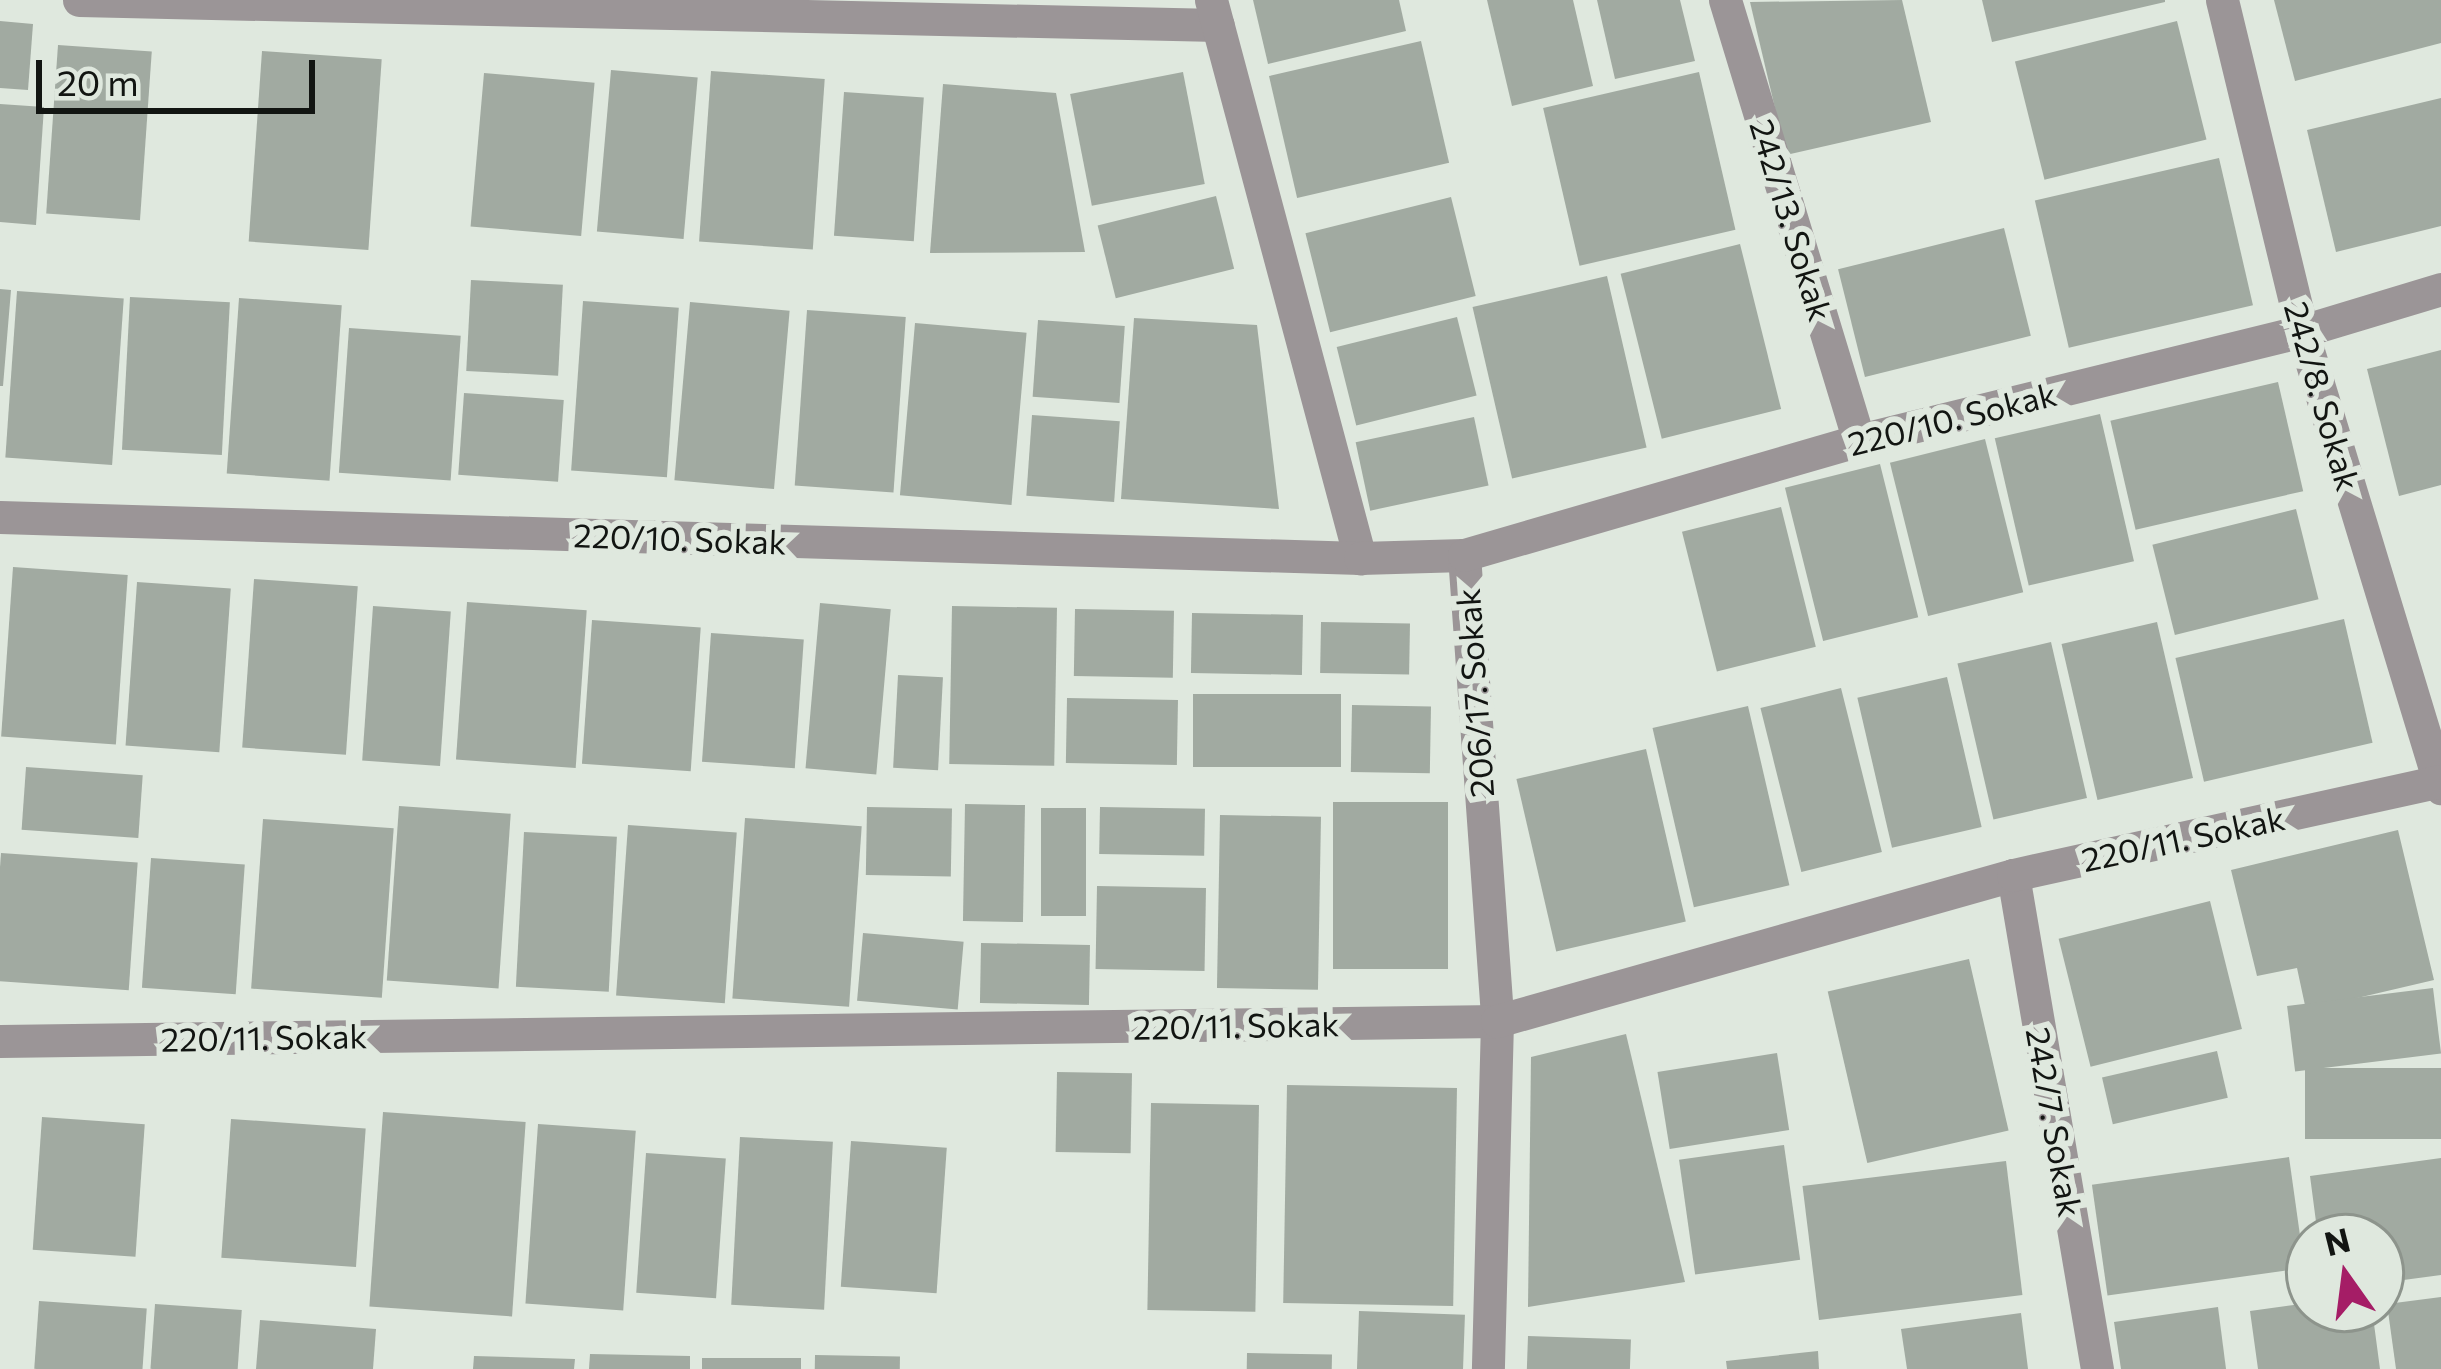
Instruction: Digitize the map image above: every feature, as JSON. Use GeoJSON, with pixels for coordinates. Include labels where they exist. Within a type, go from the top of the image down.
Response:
{"type":"FeatureCollection","features":[{"type":"Feature","properties":{"kind":"street"},"geometry":{"type":"LineString","coordinates":[[79,0],[1215,13],[1360,558]]}},
{"type":"Feature","properties":{"kind":"street","name":"242/13. Sokak"},"geometry":{"type":"LineString","coordinates":[[1726,0],[1859,440]]}},
{"type":"Feature","properties":{"kind":"street","name":"242/8. Sokak"},"geometry":{"type":"LineString","coordinates":[[2222,0],[2302,332],[2440,783]]}},
{"type":"Feature","properties":{"kind":"street","name":"220/10. Sokak"},"geometry":{"type":"LineString","coordinates":[[1464,555],[1859,440],[2302,332],[2441,289]]}},
{"type":"Feature","properties":{"kind":"street","name":"220/10. Sokak"},"geometry":{"type":"LineString","coordinates":[[0,517],[1360,558]]}},
{"type":"Feature","properties":{"kind":"street","name":"206/17. Sokak"},"geometry":{"type":"LineString","coordinates":[[1360,558],[1464,555],[1497,1021],[1488,1369]]}},
{"type":"Feature","properties":{"kind":"street","name":"220/11. Sokak"},"geometry":{"type":"LineString","coordinates":[[0,1041],[1497,1021],[2013,875],[2440,783]]}},
{"type":"Feature","properties":{"kind":"street","name":"242/7. Sokak"},"geometry":{"type":"LineString","coordinates":[[2013,875],[2097,1369]]}},
{"type":"Feature","properties":{"kind":"building"},"geometry":{"type":"Polygon","coordinates":[[[1253,0],[1399,0],[1406,31],[1268,64],[1253,0]]]}},
{"type":"Feature","properties":{"kind":"building"},"geometry":{"type":"Polygon","coordinates":[[[1487,0],[1573,0],[1593,86],[1512,106],[1487,0]]]}},
{"type":"Feature","properties":{"kind":"building"},"geometry":{"type":"Polygon","coordinates":[[[1597,0],[1680,0],[1695,61],[1615,79],[1597,0]]]}},
{"type":"Feature","properties":{"kind":"building"},"geometry":{"type":"Polygon","coordinates":[[[1902,0],[1931,122],[1786,155],[1750,2],[1902,0]]]}},
{"type":"Feature","properties":{"kind":"building"},"geometry":{"type":"Polygon","coordinates":[[[1982,0],[2165,0],[2165,2],[1992,42],[1982,0]]]}},
{"type":"Feature","properties":{"kind":"building"},"geometry":{"type":"Polygon","coordinates":[[[2274,0],[2441,0],[2441,43],[2295,81],[2274,0]]]}},
{"type":"Feature","properties":{"kind":"building"},"geometry":{"type":"Polygon","coordinates":[[[0,21],[33,24],[28,90],[0,88],[0,21]]]}},
{"type":"Feature","properties":{"kind":"building"},"geometry":{"type":"Polygon","coordinates":[[[2177,21],[2207,139],[2044,180],[2015,61],[2177,21]]]}},
{"type":"Feature","properties":{"kind":"building"},"geometry":{"type":"Polygon","coordinates":[[[1421,41],[1449,163],[1297,198],[1269,76],[1421,41]]]}},
{"type":"Feature","properties":{"kind":"building"},"geometry":{"type":"Polygon","coordinates":[[[58,45],[152,52],[140,220],[46,214],[58,45]]]}},
{"type":"Feature","properties":{"kind":"building"},"geometry":{"type":"Polygon","coordinates":[[[262,51],[382,59],[368,250],[249,242],[262,51]]]}},
{"type":"Feature","properties":{"kind":"building"},"geometry":{"type":"Polygon","coordinates":[[[611,70],[698,78],[684,239],[597,231],[611,70]]]}},
{"type":"Feature","properties":{"kind":"building"},"geometry":{"type":"Polygon","coordinates":[[[711,71],[825,79],[813,250],[699,242],[711,71]]]}},
{"type":"Feature","properties":{"kind":"building"},"geometry":{"type":"Polygon","coordinates":[[[1183,72],[1205,184],[1092,206],[1070,94],[1183,72]]]}},
{"type":"Feature","properties":{"kind":"building"},"geometry":{"type":"Polygon","coordinates":[[[1699,72],[1735,230],[1580,266],[1543,108],[1699,72]]]}},
{"type":"Feature","properties":{"kind":"building"},"geometry":{"type":"Polygon","coordinates":[[[484,73],[595,83],[581,236],[471,226],[484,73]]]}},
{"type":"Feature","properties":{"kind":"building"},"geometry":{"type":"Polygon","coordinates":[[[943,84],[1056,93],[1085,252],[930,253],[943,84]]]}},
{"type":"Feature","properties":{"kind":"building"},"geometry":{"type":"Polygon","coordinates":[[[844,92],[924,98],[914,241],[834,236],[844,92]]]}},
{"type":"Feature","properties":{"kind":"building"},"geometry":{"type":"Polygon","coordinates":[[[2441,98],[2441,226],[2336,252],[2307,130],[2441,98]]]}},
{"type":"Feature","properties":{"kind":"building"},"geometry":{"type":"Polygon","coordinates":[[[0,104],[44,107],[36,225],[0,222],[0,104]]]}},
{"type":"Feature","properties":{"kind":"building"},"geometry":{"type":"Polygon","coordinates":[[[2219,158],[2253,305],[2069,348],[2035,201],[2219,158]]]}},
{"type":"Feature","properties":{"kind":"building"},"geometry":{"type":"Polygon","coordinates":[[[1216,196],[1234,269],[1116,298],[1098,226],[1216,196]]]}},
{"type":"Feature","properties":{"kind":"building"},"geometry":{"type":"Polygon","coordinates":[[[1451,197],[1476,296],[1330,332],[1305,233],[1451,197]]]}},
{"type":"Feature","properties":{"kind":"building"},"geometry":{"type":"Polygon","coordinates":[[[2004,228],[2031,336],[1865,377],[1838,269],[2004,228]]]}},
{"type":"Feature","properties":{"kind":"building"},"geometry":{"type":"Polygon","coordinates":[[[1740,244],[1781,409],[1662,439],[1621,274],[1740,244]]]}},
{"type":"Feature","properties":{"kind":"building"},"geometry":{"type":"Polygon","coordinates":[[[1607,276],[1647,447],[1512,479],[1473,307],[1607,276]]]}},
{"type":"Feature","properties":{"kind":"building"},"geometry":{"type":"Polygon","coordinates":[[[471,280],[563,285],[558,376],[466,371],[471,280]]]}},
{"type":"Feature","properties":{"kind":"building"},"geometry":{"type":"Polygon","coordinates":[[[0,289],[11,290],[3,386],[0,386],[0,289]]]}},
{"type":"Feature","properties":{"kind":"building"},"geometry":{"type":"Polygon","coordinates":[[[17,291],[124,298],[112,465],[5,458],[17,291]]]}},
{"type":"Feature","properties":{"kind":"building"},"geometry":{"type":"Polygon","coordinates":[[[130,297],[230,302],[222,455],[122,450],[130,297]]]}},
{"type":"Feature","properties":{"kind":"building"},"geometry":{"type":"Polygon","coordinates":[[[239,298],[342,305],[329,481],[227,474],[239,298]]]}},
{"type":"Feature","properties":{"kind":"building"},"geometry":{"type":"Polygon","coordinates":[[[583,301],[679,308],[667,477],[571,471],[583,301]]]}},
{"type":"Feature","properties":{"kind":"building"},"geometry":{"type":"Polygon","coordinates":[[[690,302],[790,311],[774,489],[674,480],[690,302]]]}},
{"type":"Feature","properties":{"kind":"building"},"geometry":{"type":"Polygon","coordinates":[[[807,310],[906,317],[893,492],[795,486],[807,310]]]}},
{"type":"Feature","properties":{"kind":"building"},"geometry":{"type":"Polygon","coordinates":[[[1457,317],[1477,396],[1356,426],[1337,347],[1457,317]]]}},
{"type":"Feature","properties":{"kind":"building"},"geometry":{"type":"Polygon","coordinates":[[[1134,318],[1257,325],[1279,509],[1121,499],[1134,318]]]}},
{"type":"Feature","properties":{"kind":"building"},"geometry":{"type":"Polygon","coordinates":[[[1038,320],[1125,326],[1119,403],[1033,397],[1038,320]]]}},
{"type":"Feature","properties":{"kind":"building"},"geometry":{"type":"Polygon","coordinates":[[[915,323],[1027,333],[1011,505],[900,495],[915,323]]]}},
{"type":"Feature","properties":{"kind":"building"},"geometry":{"type":"Polygon","coordinates":[[[349,328],[461,336],[451,480],[339,473],[349,328]]]}},
{"type":"Feature","properties":{"kind":"building"},"geometry":{"type":"Polygon","coordinates":[[[2441,350],[2441,485],[2399,496],[2367,369],[2441,350]]]}},
{"type":"Feature","properties":{"kind":"building"},"geometry":{"type":"Polygon","coordinates":[[[2278,382],[2303,491],[2136,530],[2110,421],[2278,382]]]}},
{"type":"Feature","properties":{"kind":"building"},"geometry":{"type":"Polygon","coordinates":[[[464,393],[564,400],[558,482],[458,475],[464,393]]]}},
{"type":"Feature","properties":{"kind":"building"},"geometry":{"type":"Polygon","coordinates":[[[2100,414],[2134,561],[2029,585],[1995,438],[2100,414]]]}},
{"type":"Feature","properties":{"kind":"building"},"geometry":{"type":"Polygon","coordinates":[[[1032,415],[1120,421],[1114,502],[1026,496],[1032,415]]]}},
{"type":"Feature","properties":{"kind":"building"},"geometry":{"type":"Polygon","coordinates":[[[1474,417],[1489,485],[1370,511],[1356,442],[1474,417]]]}},
{"type":"Feature","properties":{"kind":"building"},"geometry":{"type":"Polygon","coordinates":[[[1985,439],[2023,592],[1928,616],[1890,463],[1985,439]]]}},
{"type":"Feature","properties":{"kind":"building"},"geometry":{"type":"Polygon","coordinates":[[[1880,464],[1918,617],[1823,641],[1785,488],[1880,464]]]}},
{"type":"Feature","properties":{"kind":"building"},"geometry":{"type":"Polygon","coordinates":[[[1781,507],[1816,647],[1717,671],[1682,532],[1781,507]]]}},
{"type":"Feature","properties":{"kind":"building"},"geometry":{"type":"Polygon","coordinates":[[[2296,509],[2318,599],[2175,635],[2152,545],[2296,509]]]}},
{"type":"Feature","properties":{"kind":"building"},"geometry":{"type":"Polygon","coordinates":[[[13,567],[128,575],[116,745],[1,737],[13,567]]]}},
{"type":"Feature","properties":{"kind":"building"},"geometry":{"type":"Polygon","coordinates":[[[254,579],[358,586],[346,755],[242,748],[254,579]]]}},
{"type":"Feature","properties":{"kind":"building"},"geometry":{"type":"Polygon","coordinates":[[[137,582],[231,589],[219,752],[126,746],[137,582]]]}},
{"type":"Feature","properties":{"kind":"building"},"geometry":{"type":"Polygon","coordinates":[[[467,602],[587,610],[576,768],[456,760],[467,602]]]}},
{"type":"Feature","properties":{"kind":"building"},"geometry":{"type":"Polygon","coordinates":[[[820,603],[891,609],[876,775],[806,768],[820,603]]]}},
{"type":"Feature","properties":{"kind":"building"},"geometry":{"type":"Polygon","coordinates":[[[373,606],[451,611],[440,766],[362,761],[373,606]]]}},
{"type":"Feature","properties":{"kind":"building"},"geometry":{"type":"Polygon","coordinates":[[[952,606],[1057,608],[1054,766],[949,764],[952,606]]]}},
{"type":"Feature","properties":{"kind":"building"},"geometry":{"type":"Polygon","coordinates":[[[1075,609],[1174,611],[1173,678],[1074,676],[1075,609]]]}},
{"type":"Feature","properties":{"kind":"building"},"geometry":{"type":"Polygon","coordinates":[[[1192,613],[1303,615],[1302,675],[1191,673],[1192,613]]]}},
{"type":"Feature","properties":{"kind":"building"},"geometry":{"type":"Polygon","coordinates":[[[2344,619],[2373,743],[2204,782],[2175,658],[2344,619]]]}},
{"type":"Feature","properties":{"kind":"building"},"geometry":{"type":"Polygon","coordinates":[[[592,620],[701,628],[691,771],[582,764],[592,620]]]}},
{"type":"Feature","properties":{"kind":"building"},"geometry":{"type":"Polygon","coordinates":[[[1321,622],[1410,624],[1409,675],[1320,673],[1321,622]]]}},
{"type":"Feature","properties":{"kind":"building"},"geometry":{"type":"Polygon","coordinates":[[[2157,622],[2193,778],[2098,800],[2062,644],[2157,622]]]}},
{"type":"Feature","properties":{"kind":"building"},"geometry":{"type":"Polygon","coordinates":[[[711,633],[804,639],[795,768],[702,762],[711,633]]]}},
{"type":"Feature","properties":{"kind":"building"},"geometry":{"type":"Polygon","coordinates":[[[2051,642],[2087,798],[1993,819],[1957,664],[2051,642]]]}},
{"type":"Feature","properties":{"kind":"building"},"geometry":{"type":"Polygon","coordinates":[[[898,675],[943,677],[938,770],[893,768],[898,675]]]}},
{"type":"Feature","properties":{"kind":"building"},"geometry":{"type":"Polygon","coordinates":[[[1947,677],[1982,827],[1892,848],[1857,698],[1947,677]]]}},
{"type":"Feature","properties":{"kind":"building"},"geometry":{"type":"Polygon","coordinates":[[[1841,688],[1882,852],[1801,872],[1760,708],[1841,688]]]}},
{"type":"Feature","properties":{"kind":"building"},"geometry":{"type":"Polygon","coordinates":[[[1193,694],[1341,694],[1341,767],[1193,767],[1193,694]]]}},
{"type":"Feature","properties":{"kind":"building"},"geometry":{"type":"Polygon","coordinates":[[[1067,698],[1178,700],[1177,765],[1066,763],[1067,698]]]}},
{"type":"Feature","properties":{"kind":"building"},"geometry":{"type":"Polygon","coordinates":[[[1352,705],[1431,706],[1430,773],[1351,772],[1352,705]]]}},
{"type":"Feature","properties":{"kind":"building"},"geometry":{"type":"Polygon","coordinates":[[[1748,706],[1789,885],[1694,907],[1653,728],[1748,706]]]}},
{"type":"Feature","properties":{"kind":"building"},"geometry":{"type":"Polygon","coordinates":[[[1646,749],[1686,921],[1556,951],[1516,779],[1646,749]]]}},
{"type":"Feature","properties":{"kind":"building"},"geometry":{"type":"Polygon","coordinates":[[[26,767],[143,775],[138,838],[22,830],[26,767]]]}},
{"type":"Feature","properties":{"kind":"building"},"geometry":{"type":"Polygon","coordinates":[[[1333,802],[1448,802],[1448,969],[1333,969],[1333,802]]]}},
{"type":"Feature","properties":{"kind":"building"},"geometry":{"type":"Polygon","coordinates":[[[965,804],[1025,805],[1023,922],[963,921],[965,804]]]}},
{"type":"Feature","properties":{"kind":"building"},"geometry":{"type":"Polygon","coordinates":[[[399,806],[511,814],[499,988],[387,981],[399,806]]]}},
{"type":"Feature","properties":{"kind":"building"},"geometry":{"type":"Polygon","coordinates":[[[867,807],[952,808],[951,876],[866,875],[867,807]]]}},
{"type":"Feature","properties":{"kind":"building"},"geometry":{"type":"Polygon","coordinates":[[[1100,807],[1205,809],[1204,856],[1099,854],[1100,807]]]}},
{"type":"Feature","properties":{"kind":"building"},"geometry":{"type":"Polygon","coordinates":[[[1041,808],[1086,808],[1086,916],[1041,916],[1041,808]]]}},
{"type":"Feature","properties":{"kind":"building"},"geometry":{"type":"Polygon","coordinates":[[[1220,815],[1321,817],[1318,990],[1217,988],[1220,815]]]}},
{"type":"Feature","properties":{"kind":"building"},"geometry":{"type":"Polygon","coordinates":[[[745,818],[862,826],[849,1007],[732,999],[745,818]]]}},
{"type":"Feature","properties":{"kind":"building"},"geometry":{"type":"Polygon","coordinates":[[[263,819],[394,828],[382,998],[251,989],[263,819]]]}},
{"type":"Feature","properties":{"kind":"building"},"geometry":{"type":"Polygon","coordinates":[[[628,825],[737,833],[725,1003],[616,996],[628,825]]]}},
{"type":"Feature","properties":{"kind":"building"},"geometry":{"type":"Polygon","coordinates":[[[2398,830],[2434,980],[2306,1010],[2297,968],[2257,976],[2231,870],[2398,830]]]}},
{"type":"Feature","properties":{"kind":"building"},"geometry":{"type":"Polygon","coordinates":[[[524,832],[617,837],[609,992],[516,987],[524,832]]]}},
{"type":"Feature","properties":{"kind":"building"},"geometry":{"type":"Polygon","coordinates":[[[1,853],[138,863],[129,990],[0,981],[1,853]]]}},
{"type":"Feature","properties":{"kind":"building"},"geometry":{"type":"Polygon","coordinates":[[[151,858],[245,865],[236,994],[142,988],[151,858]]]}},
{"type":"Feature","properties":{"kind":"building"},"geometry":{"type":"Polygon","coordinates":[[[1097,886],[1206,888],[1205,971],[1096,969],[1097,886]]]}},
{"type":"Feature","properties":{"kind":"building"},"geometry":{"type":"Polygon","coordinates":[[[2210,901],[2242,1029],[2091,1067],[2059,939],[2210,901]]]}},
{"type":"Feature","properties":{"kind":"building"},"geometry":{"type":"Polygon","coordinates":[[[863,933],[964,942],[958,1010],[857,1001],[863,933]]]}},
{"type":"Feature","properties":{"kind":"building"},"geometry":{"type":"Polygon","coordinates":[[[981,943],[1090,945],[1089,1005],[980,1003],[981,943]]]}},
{"type":"Feature","properties":{"kind":"building"},"geometry":{"type":"Polygon","coordinates":[[[1969,959],[2009,1130],[1867,1163],[1828,992],[1969,959]]]}},
{"type":"Feature","properties":{"kind":"building"},"geometry":{"type":"Polygon","coordinates":[[[2433,988],[2441,1054],[2295,1071],[2287,1006],[2433,988]]]}},
{"type":"Feature","properties":{"kind":"building"},"geometry":{"type":"Polygon","coordinates":[[[1626,1034],[1685,1282],[1528,1307],[1531,1057],[1626,1034]]]}},
{"type":"Feature","properties":{"kind":"building"},"geometry":{"type":"Polygon","coordinates":[[[2217,1051],[2228,1098],[2113,1124],[2102,1078],[2217,1051]]]}},
{"type":"Feature","properties":{"kind":"building"},"geometry":{"type":"Polygon","coordinates":[[[1777,1053],[1789,1130],[1670,1149],[1657,1072],[1777,1053]]]}},
{"type":"Feature","properties":{"kind":"building"},"geometry":{"type":"Polygon","coordinates":[[[2305,1068],[2441,1068],[2441,1139],[2305,1139],[2305,1068]]]}},
{"type":"Feature","properties":{"kind":"building"},"geometry":{"type":"Polygon","coordinates":[[[1057,1072],[1132,1073],[1131,1153],[1056,1152],[1057,1072]]]}},
{"type":"Feature","properties":{"kind":"building"},"geometry":{"type":"Polygon","coordinates":[[[1287,1085],[1457,1088],[1453,1306],[1283,1303],[1287,1085]]]}},
{"type":"Feature","properties":{"kind":"building"},"geometry":{"type":"Polygon","coordinates":[[[1151,1103],[1259,1105],[1255,1312],[1147,1310],[1151,1103]]]}},
{"type":"Feature","properties":{"kind":"building"},"geometry":{"type":"Polygon","coordinates":[[[383,1112],[526,1122],[512,1317],[369,1307],[383,1112]]]}},
{"type":"Feature","properties":{"kind":"building"},"geometry":{"type":"Polygon","coordinates":[[[42,1117],[145,1124],[135,1257],[33,1250],[42,1117]]]}},
{"type":"Feature","properties":{"kind":"building"},"geometry":{"type":"Polygon","coordinates":[[[231,1119],[366,1128],[356,1267],[221,1258],[231,1119]]]}},
{"type":"Feature","properties":{"kind":"building"},"geometry":{"type":"Polygon","coordinates":[[[538,1124],[636,1131],[623,1310],[525,1304],[538,1124]]]}},
{"type":"Feature","properties":{"kind":"building"},"geometry":{"type":"Polygon","coordinates":[[[740,1137],[833,1142],[824,1310],[731,1305],[740,1137]]]}},
{"type":"Feature","properties":{"kind":"building"},"geometry":{"type":"Polygon","coordinates":[[[851,1141],[947,1148],[937,1293],[841,1287],[851,1141]]]}},
{"type":"Feature","properties":{"kind":"building"},"geometry":{"type":"Polygon","coordinates":[[[1784,1145],[1800,1260],[1695,1275],[1679,1160],[1784,1145]]]}},
{"type":"Feature","properties":{"kind":"building"},"geometry":{"type":"Polygon","coordinates":[[[646,1153],[726,1159],[716,1298],[636,1293],[646,1153]]]}},
{"type":"Feature","properties":{"kind":"building"},"geometry":{"type":"Polygon","coordinates":[[[2289,1157],[2297,1213],[2285,1213],[2285,1271],[2108,1296],[2092,1185],[2289,1157]]]}},
{"type":"Feature","properties":{"kind":"building"},"geometry":{"type":"Polygon","coordinates":[[[2441,1158],[2441,1275],[2405,1280],[2405,1213],[2315,1213],[2310,1176],[2441,1158]]]}},
{"type":"Feature","properties":{"kind":"building"},"geometry":{"type":"Polygon","coordinates":[[[2006,1161],[2022,1295],[1819,1320],[1803,1186],[2006,1161]]]}},
{"type":"Feature","properties":{"kind":"building"},"geometry":{"type":"Polygon","coordinates":[[[2441,1297],[2441,1369],[2396,1369],[2391,1333],[2405,1333],[2405,1302],[2441,1297]]]}},
{"type":"Feature","properties":{"kind":"building"},"geometry":{"type":"Polygon","coordinates":[[[39,1301],[147,1309],[143,1369],[34,1369],[39,1301]]]}},
{"type":"Feature","properties":{"kind":"building"},"geometry":{"type":"Polygon","coordinates":[[[155,1304],[242,1310],[238,1369],[150,1369],[155,1304]]]}},
{"type":"Feature","properties":{"kind":"building"},"geometry":{"type":"Polygon","coordinates":[[[2285,1306],[2285,1333],[2375,1333],[2380,1369],[2258,1369],[2250,1311],[2285,1306]]]}},
{"type":"Feature","properties":{"kind":"building"},"geometry":{"type":"Polygon","coordinates":[[[2218,1307],[2226,1369],[2121,1369],[2114,1322],[2218,1307]]]}},
{"type":"Feature","properties":{"kind":"building"},"geometry":{"type":"Polygon","coordinates":[[[1359,1311],[1465,1315],[1463,1369],[1357,1369],[1359,1311]]]}},
{"type":"Feature","properties":{"kind":"building"},"geometry":{"type":"Polygon","coordinates":[[[2021,1313],[2028,1369],[1907,1369],[1901,1329],[2021,1313]]]}},
{"type":"Feature","properties":{"kind":"building"},"geometry":{"type":"Polygon","coordinates":[[[260,1320],[376,1329],[373,1369],[256,1369],[260,1320]]]}},
{"type":"Feature","properties":{"kind":"building"},"geometry":{"type":"Polygon","coordinates":[[[1528,1336],[1631,1340],[1630,1369],[1527,1369],[1528,1336]]]}},
{"type":"Feature","properties":{"kind":"building"},"geometry":{"type":"Polygon","coordinates":[[[1818,1351],[1819,1369],[1727,1369],[1726,1361],[1818,1351]]]}},
{"type":"Feature","properties":{"kind":"building"},"geometry":{"type":"Polygon","coordinates":[[[1247,1353],[1332,1354],[1332,1369],[1247,1369],[1247,1353]]]}},
{"type":"Feature","properties":{"kind":"building"},"geometry":{"type":"Polygon","coordinates":[[[590,1354],[690,1356],[690,1369],[589,1369],[590,1354]]]}},
{"type":"Feature","properties":{"kind":"building"},"geometry":{"type":"Polygon","coordinates":[[[815,1355],[900,1356],[900,1369],[815,1369],[815,1355]]]}},
{"type":"Feature","properties":{"kind":"building"},"geometry":{"type":"Polygon","coordinates":[[[474,1356],[575,1359],[574,1369],[473,1369],[474,1356]]]}},
{"type":"Feature","properties":{"kind":"building"},"geometry":{"type":"Polygon","coordinates":[[[702,1358],[801,1358],[801,1369],[702,1369],[702,1358]]]}}]}
